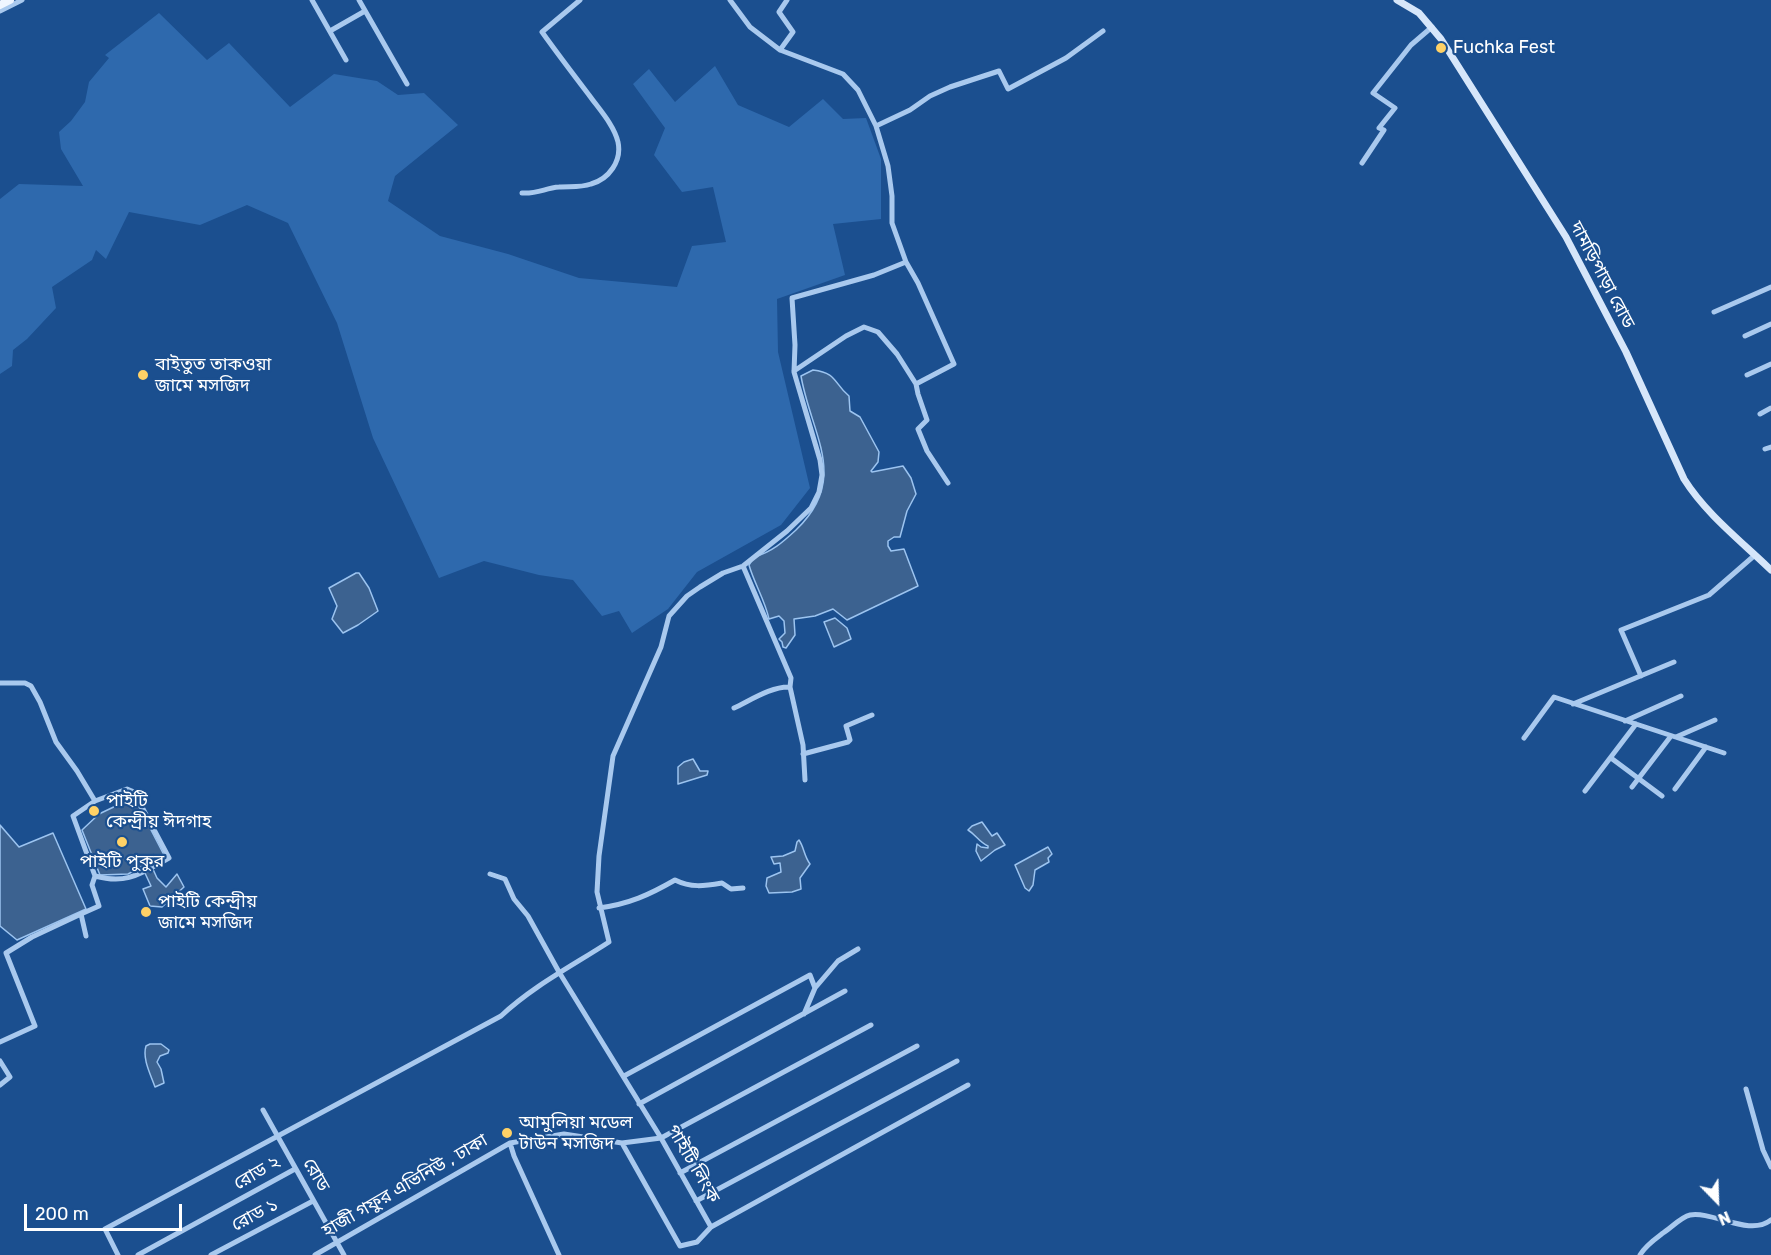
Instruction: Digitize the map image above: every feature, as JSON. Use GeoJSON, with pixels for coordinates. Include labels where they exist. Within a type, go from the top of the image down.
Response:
{"type":"FeatureCollection","features":[{"type":"Feature","properties":{"kind":"main road"},"geometry":{"type":"LineString","coordinates":[[0,5],[10,0]]}},
{"type":"Feature","properties":{"kind":"main road","name":"দামড়িপাড়া রোড"},"geometry":{"type":"LineString","coordinates":[[1397,0],[1419,13],[1432,27],[1484,105],[1566,237],[1626,352],[1684,479],[1704,505],[1771,570]]}},
{"type":"Feature","properties":{"kind":"street"},"geometry":{"type":"LineString","coordinates":[[0,11],[22,0]]}},
{"type":"Feature","properties":{"kind":"street"},"geometry":{"type":"LineString","coordinates":[[312,0],[346,60]]}},
{"type":"Feature","properties":{"kind":"street"},"geometry":{"type":"LineString","coordinates":[[359,0],[407,84]]}},
{"type":"Feature","properties":{"kind":"street"},"geometry":{"type":"LineString","coordinates":[[522,193],[536,194],[558,187],[572,188],[592,184],[604,178],[614,167],[619,154],[618,141],[608,121],[542,32],[580,0]]}},
{"type":"Feature","properties":{"kind":"street"},"geometry":{"type":"LineString","coordinates":[[730,0],[750,27],[780,50],[843,74],[858,90],[876,126],[888,166],[892,196],[892,223],[906,262],[954,364],[916,384]]}},
{"type":"Feature","properties":{"kind":"street"},"geometry":{"type":"LineString","coordinates":[[780,50],[793,32],[779,12],[787,0]]}},
{"type":"Feature","properties":{"kind":"street"},"geometry":{"type":"LineString","coordinates":[[330,31],[365,11]]}},
{"type":"Feature","properties":{"kind":"street"},"geometry":{"type":"LineString","coordinates":[[1362,163],[1384,130],[1379,128],[1395,108],[1373,93],[1411,45],[1432,27]]}},
{"type":"Feature","properties":{"kind":"street"},"geometry":{"type":"LineString","coordinates":[[876,126],[950,87],[999,71],[1008,89],[1066,58],[1103,31]]}},
{"type":"Feature","properties":{"kind":"street"},"geometry":{"type":"LineString","coordinates":[[118,1255],[105,1229],[501,1016],[516,1002],[559,972],[609,942],[597,892],[599,856],[614,756],[661,647],[669,616],[687,596],[723,573],[742,566],[804,515],[811,508],[819,492],[822,476],[820,460],[794,371],[792,298],[874,275],[906,262]]}},
{"type":"Feature","properties":{"kind":"street"},"geometry":{"type":"LineString","coordinates":[[1714,312],[1771,287]]}},
{"type":"Feature","properties":{"kind":"street"},"geometry":{"type":"LineString","coordinates":[[1745,336],[1771,324]]}},
{"type":"Feature","properties":{"kind":"street"},"geometry":{"type":"LineString","coordinates":[[794,371],[846,336],[864,327],[878,332],[897,354],[916,384],[927,420],[918,429],[927,451],[948,483]]}},
{"type":"Feature","properties":{"kind":"street"},"geometry":{"type":"LineString","coordinates":[[1748,375],[1771,364]]}},
{"type":"Feature","properties":{"kind":"street"},"geometry":{"type":"LineString","coordinates":[[1760,414],[1771,408]]}},
{"type":"Feature","properties":{"kind":"street"},"geometry":{"type":"LineString","coordinates":[[1641,676],[1621,630],[1709,595],[1755,555]]}},
{"type":"Feature","properties":{"kind":"street"},"geometry":{"type":"LineString","coordinates":[[742,566],[791,678],[790,687],[803,754],[805,780]]}},
{"type":"Feature","properties":{"kind":"street"},"geometry":{"type":"LineString","coordinates":[[1573,704],[1674,662]]}},
{"type":"Feature","properties":{"kind":"street"},"geometry":{"type":"LineString","coordinates":[[0,683],[3,685],[25,683],[31,686],[56,742],[95,801]]}},
{"type":"Feature","properties":{"kind":"street"},"geometry":{"type":"LineString","coordinates":[[734,708],[773,690],[790,687]]}},
{"type":"Feature","properties":{"kind":"street"},"geometry":{"type":"LineString","coordinates":[[1625,721],[1681,696]]}},
{"type":"Feature","properties":{"kind":"street"},"geometry":{"type":"LineString","coordinates":[[1524,738],[1554,698],[1724,753]]}},
{"type":"Feature","properties":{"kind":"street"},"geometry":{"type":"LineString","coordinates":[[803,754],[848,742],[850,740],[846,726],[872,715]]}},
{"type":"Feature","properties":{"kind":"street"},"geometry":{"type":"LineString","coordinates":[[1632,788],[1673,736],[1715,720]]}},
{"type":"Feature","properties":{"kind":"street"},"geometry":{"type":"LineString","coordinates":[[1585,791],[1636,724]]}},
{"type":"Feature","properties":{"kind":"street"},"geometry":{"type":"LineString","coordinates":[[1675,789],[1706,747]]}},
{"type":"Feature","properties":{"kind":"street"},"geometry":{"type":"LineString","coordinates":[[1611,758],[1662,796]]}},
{"type":"Feature","properties":{"kind":"street"},"geometry":{"type":"LineString","coordinates":[[0,1042],[35,1026],[6,953],[32,937],[99,906],[92,885],[95,876],[73,816],[95,801],[127,789],[134,792],[169,858],[129,879],[108,880],[95,876]]}},
{"type":"Feature","properties":{"kind":"street","name":"পাইটি লিংক"},"geometry":{"type":"LineString","coordinates":[[490,874],[505,879],[514,899],[528,916],[559,972],[661,1138],[711,1227],[968,1085]]}},
{"type":"Feature","properties":{"kind":"street"},"geometry":{"type":"LineString","coordinates":[[599,908],[622,905],[649,895],[675,880],[686,885],[722,883],[731,889],[743,888]]}},
{"type":"Feature","properties":{"kind":"street"},"geometry":{"type":"LineString","coordinates":[[81,914],[86,936]]}},
{"type":"Feature","properties":{"kind":"street"},"geometry":{"type":"LineString","coordinates":[[804,1014],[815,988],[838,961],[858,949]]}},
{"type":"Feature","properties":{"kind":"street"},"geometry":{"type":"LineString","coordinates":[[624,1076],[810,975],[815,988]]}},
{"type":"Feature","properties":{"kind":"street"},"geometry":{"type":"LineString","coordinates":[[639,1104],[845,991]]}},
{"type":"Feature","properties":{"kind":"street"},"geometry":{"type":"LineString","coordinates":[[559,1255],[510,1143],[564,1134],[622,1143],[661,1138],[871,1024]]}},
{"type":"Feature","properties":{"kind":"street"},"geometry":{"type":"LineString","coordinates":[[680,1173],[917,1046]]}},
{"type":"Feature","properties":{"kind":"street"},"geometry":{"type":"LineString","coordinates":[[0,1061],[10,1077],[0,1085]]}},
{"type":"Feature","properties":{"kind":"street"},"geometry":{"type":"LineString","coordinates":[[696,1201],[957,1061]]}},
{"type":"Feature","properties":{"kind":"street"},"geometry":{"type":"LineString","coordinates":[[1746,1089],[1763,1150],[1771,1167]]}},
{"type":"Feature","properties":{"kind":"street","name":"রোড"},"geometry":{"type":"LineString","coordinates":[[263,1110],[344,1255]]}},
{"type":"Feature","properties":{"kind":"street","name":"হাজী গফুর এভিনিউ , ঢাকা"},"geometry":{"type":"LineString","coordinates":[[315,1255],[510,1143]]}},
{"type":"Feature","properties":{"kind":"street"},"geometry":{"type":"LineString","coordinates":[[622,1143],[680,1246],[697,1242],[711,1227]]}},
{"type":"Feature","properties":{"kind":"street","name":"রোড ২"},"geometry":{"type":"LineString","coordinates":[[138,1255],[295,1169]]}},
{"type":"Feature","properties":{"kind":"street","name":"রোড ১"},"geometry":{"type":"LineString","coordinates":[[211,1255],[313,1201]]}},
{"type":"Feature","properties":{"kind":"street"},"geometry":{"type":"LineString","coordinates":[[1640,1255],[1656,1239],[1691,1215],[1712,1217],[1727,1223],[1757,1225],[1771,1220]]}},
{"type":"Feature","properties":{"kind":"shaded area"},"geometry":{"type":"Polygon","coordinates":[[[159,13],[207,60],[229,43],[290,107],[334,74],[377,81],[398,95],[424,93],[458,125],[395,176],[388,201],[440,236],[508,254],[579,278],[677,287],[692,246],[726,242],[713,187],[682,192],[654,155],[665,128],[633,84],[649,69],[675,102],[715,66],[738,105],[789,127],[823,99],[843,119],[866,118],[881,159],[881,219],[833,224],[845,275],[777,299],[778,352],[810,488],[781,525],[697,572],[668,609],[632,633],[619,611],[602,616],[573,580],[539,575],[484,561],[439,578],[373,438],[337,323],[288,223],[247,205],[200,225],[129,212],[106,259],[96,250],[92,260],[52,287],[56,308],[27,339],[13,350],[12,366],[0,374],[0,199],[19,184],[83,186],[61,149],[59,132],[71,121],[85,102],[89,82],[109,58],[105,55],[159,13]]]}},
{"type":"Feature","properties":{"kind":"shaded area"},"geometry":{"type":"Polygon","coordinates":[[[813,370],[831,376],[849,396],[850,411],[860,417],[879,452],[878,462],[871,471],[903,466],[911,478],[916,494],[907,511],[900,537],[894,537],[888,541],[888,546],[891,551],[904,549],[918,586],[847,620],[833,609],[815,616],[794,619],[795,635],[786,648],[779,639],[785,633],[784,621],[779,616],[769,619],[749,565],[754,557],[772,549],[796,530],[812,511],[821,492],[824,474],[822,456],[801,376],[813,370]]]}},
{"type":"Feature","properties":{"kind":"shaded area"},"geometry":{"type":"Polygon","coordinates":[[[359,573],[369,588],[378,611],[343,633],[332,619],[337,606],[329,588],[359,573]]]}},
{"type":"Feature","properties":{"kind":"shaded area"},"geometry":{"type":"Polygon","coordinates":[[[835,618],[847,628],[851,639],[834,647],[824,622],[835,618]]]}},
{"type":"Feature","properties":{"kind":"shaded area"},"geometry":{"type":"Polygon","coordinates":[[[693,759],[700,771],[708,771],[707,775],[678,784],[678,767],[693,759]]]}},
{"type":"Feature","properties":{"kind":"shaded area","name":"পাইটি পুকুর"},"geometry":{"type":"Polygon","coordinates":[[[122,803],[137,803],[164,855],[128,874],[100,875],[82,830],[99,814],[122,803]]]}},
{"type":"Feature","properties":{"kind":"shaded area"},"geometry":{"type":"Polygon","coordinates":[[[982,822],[992,836],[997,833],[1005,845],[981,861],[976,851],[977,844],[981,847],[988,848],[988,846],[968,830],[982,822]]]}},
{"type":"Feature","properties":{"kind":"shaded area"},"geometry":{"type":"Polygon","coordinates":[[[0,825],[19,847],[53,833],[86,909],[17,940],[0,926],[0,825]]]}},
{"type":"Feature","properties":{"kind":"shaded area"},"geometry":{"type":"Polygon","coordinates":[[[799,840],[810,864],[800,878],[801,889],[792,892],[769,893],[766,886],[767,878],[781,872],[780,863],[774,864],[771,857],[783,856],[795,851],[799,840]]]}},
{"type":"Feature","properties":{"kind":"shaded area"},"geometry":{"type":"Polygon","coordinates":[[[1048,847],[1052,854],[1048,858],[1049,862],[1035,870],[1033,885],[1029,891],[1025,888],[1015,865],[1048,847]]]}},
{"type":"Feature","properties":{"kind":"shaded area"},"geometry":{"type":"Polygon","coordinates":[[[152,867],[157,878],[166,887],[177,874],[184,887],[162,907],[150,906],[143,889],[151,886],[144,871],[152,867]]]}},
{"type":"Feature","properties":{"kind":"shaded area"},"geometry":{"type":"Polygon","coordinates":[[[161,1044],[169,1050],[168,1053],[160,1056],[157,1062],[164,1083],[155,1087],[145,1056],[146,1046],[161,1044]]]}},
{"type":"Feature","properties":{"kind":"place","name":"Fuchka Fest"},"geometry":{"type":"Point","coordinates":[1441,48]}},
{"type":"Feature","properties":{"kind":"place","name":"বাইতুত তাকওয়া জামে মসজিদ"},"geometry":{"type":"Point","coordinates":[143,375]}},
{"type":"Feature","properties":{"kind":"place","name":"পাইটি কেন্দ্রীয় ঈদগাহ"},"geometry":{"type":"Point","coordinates":[94,811]}},
{"type":"Feature","properties":{"kind":"place","name":"পাইটি পুকুর"},"geometry":{"type":"Point","coordinates":[122,842]}},
{"type":"Feature","properties":{"kind":"place","name":"পাইটি কেন্দ্রীয় জামে মসজিদ"},"geometry":{"type":"Point","coordinates":[146,912]}},
{"type":"Feature","properties":{"kind":"place","name":"আমুলিয়া মডেল টাউন মসজিদ"},"geometry":{"type":"Point","coordinates":[507,1133]}}]}
